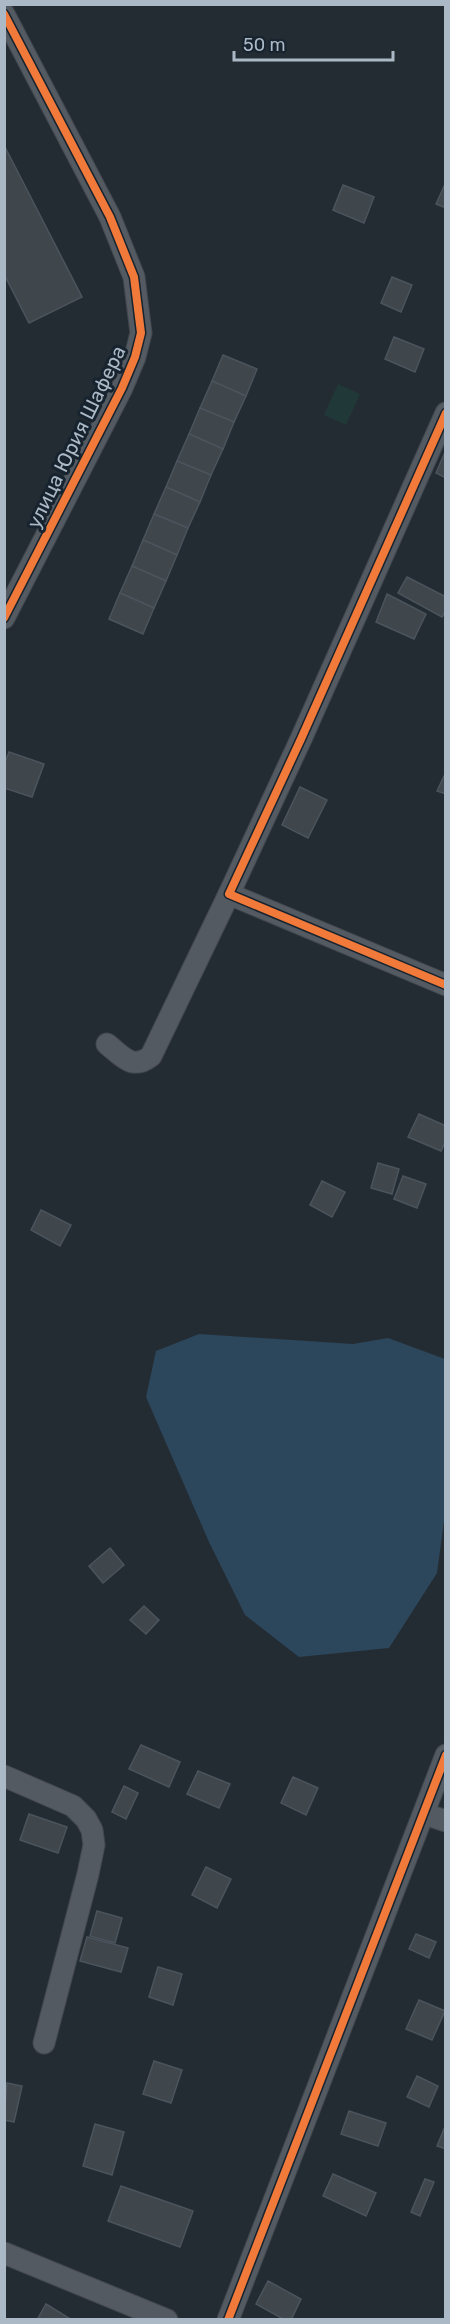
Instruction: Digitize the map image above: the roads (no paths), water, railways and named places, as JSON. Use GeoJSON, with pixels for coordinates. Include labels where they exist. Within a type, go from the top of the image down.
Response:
{"type":"FeatureCollection","features":[{"type":"Feature","properties":{"kind":"street","name":"улица Юрия Шафера"},"geometry":{"type":"LineString","coordinates":[[4,14],[110,217],[134,277],[141,333],[135,357],[122,388],[4,618]]}},
{"type":"Feature","properties":{"kind":"street"},"geometry":{"type":"LineString","coordinates":[[106,1044],[131,1063],[143,1062],[151,1056],[301,739],[446,413]]}},
{"type":"Feature","properties":{"kind":"street"},"geometry":{"type":"LineString","coordinates":[[229,894],[446,985]]}},
{"type":"Feature","properties":{"kind":"street"},"geometry":{"type":"LineString","coordinates":[[228,2319],[446,1755]]}},
{"type":"Feature","properties":{"kind":"street"},"geometry":{"type":"LineString","coordinates":[[4,1776],[73,1806],[86,1819],[92,1830],[94,1845],[88,1874],[44,2043]]}},
{"type":"Feature","properties":{"kind":"street"},"geometry":{"type":"LineString","coordinates":[[424,1814],[446,1821]]}},
{"type":"Feature","properties":{"kind":"street"},"geometry":{"type":"LineString","coordinates":[[4,2253],[167,2319]]}},
{"type":"Feature","properties":{"kind":"water"},"geometry":{"type":"Polygon","coordinates":[[[199,1334],[353,1344],[388,1338],[445,1359],[446,1506],[437,1573],[389,1648],[299,1657],[245,1615],[209,1542],[146,1397],[156,1351],[199,1334]]]}}]}
